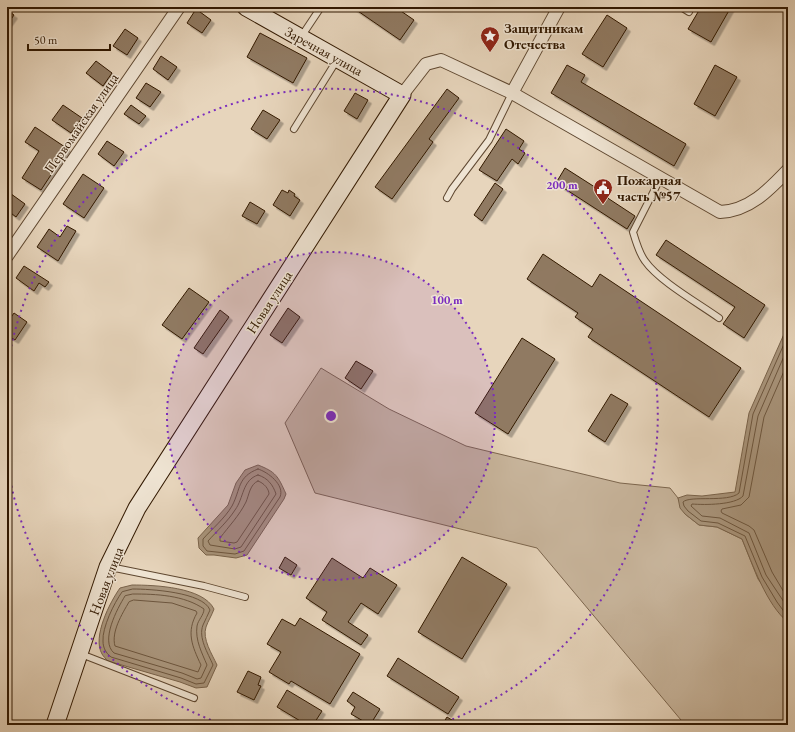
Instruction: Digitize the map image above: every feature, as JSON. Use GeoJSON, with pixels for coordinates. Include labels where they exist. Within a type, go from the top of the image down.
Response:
{"type":"FeatureCollection","features":[{"type":"Feature","properties":{"kind":"street","name":"Первомайская улица"},"geometry":{"type":"LineString","coordinates":[[7,256],[179,7]]}},
{"type":"Feature","properties":{"kind":"street","name":"Заречная улица"},"geometry":{"type":"LineString","coordinates":[[246,7],[402,96]]}},
{"type":"Feature","properties":{"kind":"street"},"geometry":{"type":"LineString","coordinates":[[512,93],[559,7]]}},
{"type":"Feature","properties":{"kind":"street","name":"Новая улица"},"geometry":{"type":"LineString","coordinates":[[55,725],[108,567],[137,508],[402,96],[426,64],[442,60],[512,93],[720,212],[730,212],[741,209],[752,203],[788,170]]}},
{"type":"Feature","properties":{"kind":"lane"},"geometry":{"type":"LineString","coordinates":[[301,38],[321,7]]}},
{"type":"Feature","properties":{"kind":"lane"},"geometry":{"type":"LineString","coordinates":[[681,7],[689,12]]}},
{"type":"Feature","properties":{"kind":"lane"},"geometry":{"type":"LineString","coordinates":[[294,129],[338,59]]}},
{"type":"Feature","properties":{"kind":"lane"},"geometry":{"type":"LineString","coordinates":[[446,198],[489,140],[512,93]]}},
{"type":"Feature","properties":{"kind":"lane"},"geometry":{"type":"LineString","coordinates":[[661,177],[633,232],[636,243],[644,261],[665,281],[719,318]]}},
{"type":"Feature","properties":{"kind":"lane"},"geometry":{"type":"LineString","coordinates":[[108,567],[204,586],[245,597]]}},
{"type":"Feature","properties":{"kind":"lane"},"geometry":{"type":"LineString","coordinates":[[79,653],[194,698]]}},
{"type":"Feature","properties":{"kind":"shaded area"},"geometry":{"type":"Polygon","coordinates":[[[321,368],[389,409],[466,446],[620,483],[670,488],[678,498],[685,514],[699,525],[717,527],[742,539],[758,579],[788,622],[788,725],[680,725],[681,720],[537,548],[315,493],[285,423],[321,368]]]}},
{"type":"Feature","properties":{"kind":"water"},"geometry":{"type":"Polygon","coordinates":[[[788,325],[788,622],[773,606],[755,572],[742,539],[717,527],[699,525],[680,508],[678,498],[687,495],[702,496],[735,492],[749,413],[788,325]]]}},
{"type":"Feature","properties":{"kind":"water"},"geometry":{"type":"Polygon","coordinates":[[[258,465],[276,475],[286,494],[284,499],[247,555],[236,558],[206,555],[199,548],[198,538],[228,505],[236,483],[245,470],[258,465]]]}},
{"type":"Feature","properties":{"kind":"water"},"geometry":{"type":"Polygon","coordinates":[[[132,585],[165,587],[189,592],[200,596],[214,609],[206,627],[205,636],[217,665],[207,687],[196,688],[108,661],[103,656],[99,647],[99,638],[107,611],[120,588],[132,585]]]}},
{"type":"Feature","properties":{"kind":"building"},"geometry":{"type":"Polygon","coordinates":[[[352,7],[395,7],[414,20],[400,40],[352,7]]]}},
{"type":"Feature","properties":{"kind":"building"},"geometry":{"type":"Polygon","coordinates":[[[701,7],[731,7],[711,42],[688,29],[701,7]]]}},
{"type":"Feature","properties":{"kind":"building"},"geometry":{"type":"Polygon","coordinates":[[[196,9],[211,20],[202,33],[187,23],[196,9]]]}},
{"type":"Feature","properties":{"kind":"building"},"geometry":{"type":"Polygon","coordinates":[[[7,10],[14,15],[7,25],[7,10]]]}},
{"type":"Feature","properties":{"kind":"building"},"geometry":{"type":"Polygon","coordinates":[[[607,15],[627,28],[603,67],[582,54],[607,15]]]}},
{"type":"Feature","properties":{"kind":"building"},"geometry":{"type":"Polygon","coordinates":[[[125,29],[138,38],[127,55],[113,46],[125,29]]]}},
{"type":"Feature","properties":{"kind":"building"},"geometry":{"type":"Polygon","coordinates":[[[260,33],[307,58],[293,83],[247,57],[260,33]]]}},
{"type":"Feature","properties":{"kind":"building"},"geometry":{"type":"Polygon","coordinates":[[[161,56],[177,67],[168,80],[153,69],[161,56]]]}},
{"type":"Feature","properties":{"kind":"building"},"geometry":{"type":"Polygon","coordinates":[[[96,61],[112,73],[103,86],[86,73],[96,61]]]}},
{"type":"Feature","properties":{"kind":"building"},"geometry":{"type":"Polygon","coordinates":[[[567,65],[585,75],[581,82],[686,144],[674,166],[551,93],[567,65]]]}},
{"type":"Feature","properties":{"kind":"building"},"geometry":{"type":"Polygon","coordinates":[[[715,65],[737,77],[715,116],[694,104],[715,65]]]}},
{"type":"Feature","properties":{"kind":"building"},"geometry":{"type":"Polygon","coordinates":[[[146,83],[161,92],[150,107],[136,98],[146,83]]]}},
{"type":"Feature","properties":{"kind":"building"},"geometry":{"type":"Polygon","coordinates":[[[447,89],[459,98],[429,139],[433,142],[392,199],[375,187],[447,89]]]}},
{"type":"Feature","properties":{"kind":"building"},"geometry":{"type":"Polygon","coordinates":[[[355,93],[368,100],[357,119],[344,111],[355,93]]]}},
{"type":"Feature","properties":{"kind":"building"},"geometry":{"type":"Polygon","coordinates":[[[63,105],[82,118],[71,133],[52,120],[63,105]]]}},
{"type":"Feature","properties":{"kind":"building"},"geometry":{"type":"Polygon","coordinates":[[[131,105],[146,116],[139,124],[124,114],[131,105]]]}},
{"type":"Feature","properties":{"kind":"building"},"geometry":{"type":"Polygon","coordinates":[[[263,110],[280,120],[267,139],[251,129],[263,110]]]}},
{"type":"Feature","properties":{"kind":"building"},"geometry":{"type":"Polygon","coordinates":[[[35,127],[68,149],[41,190],[22,178],[39,151],[25,142],[35,127]]]}},
{"type":"Feature","properties":{"kind":"building"},"geometry":{"type":"Polygon","coordinates":[[[506,129],[524,141],[519,149],[525,153],[518,164],[512,159],[497,181],[479,170],[506,129]]]}},
{"type":"Feature","properties":{"kind":"building"},"geometry":{"type":"Polygon","coordinates":[[[107,141],[124,152],[114,166],[98,154],[107,141]]]}},
{"type":"Feature","properties":{"kind":"building","name":"Пожарная часть №57"},"geometry":{"type":"Polygon","coordinates":[[[565,168],[601,191],[600,193],[635,216],[627,229],[556,183],[565,168]]]}},
{"type":"Feature","properties":{"kind":"building"},"geometry":{"type":"Polygon","coordinates":[[[83,174],[104,188],[84,218],[63,204],[83,174]]]}},
{"type":"Feature","properties":{"kind":"building"},"geometry":{"type":"Polygon","coordinates":[[[495,183],[503,189],[482,221],[474,215],[495,183]]]}},
{"type":"Feature","properties":{"kind":"building"},"geometry":{"type":"Polygon","coordinates":[[[282,190],[288,193],[289,190],[300,200],[290,216],[273,205],[282,190]]]}},
{"type":"Feature","properties":{"kind":"building"},"geometry":{"type":"Polygon","coordinates":[[[7,191],[25,204],[16,217],[7,210],[7,191]]]}},
{"type":"Feature","properties":{"kind":"building"},"geometry":{"type":"Polygon","coordinates":[[[250,202],[265,211],[257,224],[242,216],[250,202]]]}},
{"type":"Feature","properties":{"kind":"building"},"geometry":{"type":"Polygon","coordinates":[[[67,226],[76,231],[58,261],[37,247],[49,229],[60,237],[67,226]]]}},
{"type":"Feature","properties":{"kind":"building"},"geometry":{"type":"Polygon","coordinates":[[[666,240],[765,305],[744,338],[723,324],[735,307],[656,255],[666,240]]]}},
{"type":"Feature","properties":{"kind":"building"},"geometry":{"type":"Polygon","coordinates":[[[543,254],[592,287],[600,274],[741,368],[709,417],[588,337],[593,329],[575,317],[578,313],[527,279],[543,254]]]}},
{"type":"Feature","properties":{"kind":"building"},"geometry":{"type":"Polygon","coordinates":[[[24,266],[49,282],[45,287],[39,283],[34,291],[16,278],[24,266]]]}},
{"type":"Feature","properties":{"kind":"building"},"geometry":{"type":"Polygon","coordinates":[[[189,288],[209,302],[182,339],[162,325],[189,288]]]}},
{"type":"Feature","properties":{"kind":"building"},"geometry":{"type":"Polygon","coordinates":[[[288,308],[300,317],[282,343],[270,335],[288,308]]]}},
{"type":"Feature","properties":{"kind":"building"},"geometry":{"type":"Polygon","coordinates":[[[220,310],[229,317],[203,354],[194,348],[220,310]]]}},
{"type":"Feature","properties":{"kind":"building"},"geometry":{"type":"Polygon","coordinates":[[[14,313],[27,322],[15,340],[7,335],[7,323],[14,313]]]}},
{"type":"Feature","properties":{"kind":"building"},"geometry":{"type":"Polygon","coordinates":[[[522,338],[555,359],[508,434],[475,413],[522,338]]]}},
{"type":"Feature","properties":{"kind":"building"},"geometry":{"type":"Polygon","coordinates":[[[356,361],[373,371],[361,389],[345,378],[356,361]]]}},
{"type":"Feature","properties":{"kind":"building"},"geometry":{"type":"Polygon","coordinates":[[[611,394],[628,404],[605,442],[588,431],[611,394]]]}},
{"type":"Feature","properties":{"kind":"building"},"geometry":{"type":"Polygon","coordinates":[[[285,557],[297,565],[291,575],[279,568],[285,557]]]}},
{"type":"Feature","properties":{"kind":"building"},"geometry":{"type":"Polygon","coordinates":[[[462,557],[507,584],[462,659],[418,632],[462,557]]]}},
{"type":"Feature","properties":{"kind":"building"},"geometry":{"type":"Polygon","coordinates":[[[332,558],[363,578],[370,568],[397,585],[378,614],[361,603],[348,622],[368,635],[361,645],[322,620],[327,612],[306,598],[332,558]]]}},
{"type":"Feature","properties":{"kind":"building"},"geometry":{"type":"Polygon","coordinates":[[[300,618],[360,654],[330,704],[291,681],[289,684],[269,672],[281,652],[267,644],[282,619],[295,626],[300,618]]]}},
{"type":"Feature","properties":{"kind":"building"},"geometry":{"type":"Polygon","coordinates":[[[398,658],[459,697],[448,714],[387,676],[398,658]]]}},
{"type":"Feature","properties":{"kind":"building"},"geometry":{"type":"Polygon","coordinates":[[[248,671],[261,677],[258,685],[261,686],[254,700],[237,692],[248,671]]]}},
{"type":"Feature","properties":{"kind":"building"},"geometry":{"type":"Polygon","coordinates":[[[287,690],[322,711],[313,725],[307,725],[277,707],[287,690]]]}},
{"type":"Feature","properties":{"kind":"building"},"geometry":{"type":"Polygon","coordinates":[[[353,692],[380,709],[370,725],[351,714],[355,707],[347,701],[353,692]]]}},
{"type":"Feature","properties":{"kind":"building"},"geometry":{"type":"Polygon","coordinates":[[[447,717],[460,725],[442,725],[447,717]]]}},
{"type":"Feature","properties":{"kind":"place","name":"Защитникам Отечества"},"geometry":{"type":"Point","coordinates":[490,53]}},
{"type":"Feature","properties":{"kind":"place","name":"Пожарная часть №57"},"geometry":{"type":"Point","coordinates":[603,205]}}]}
